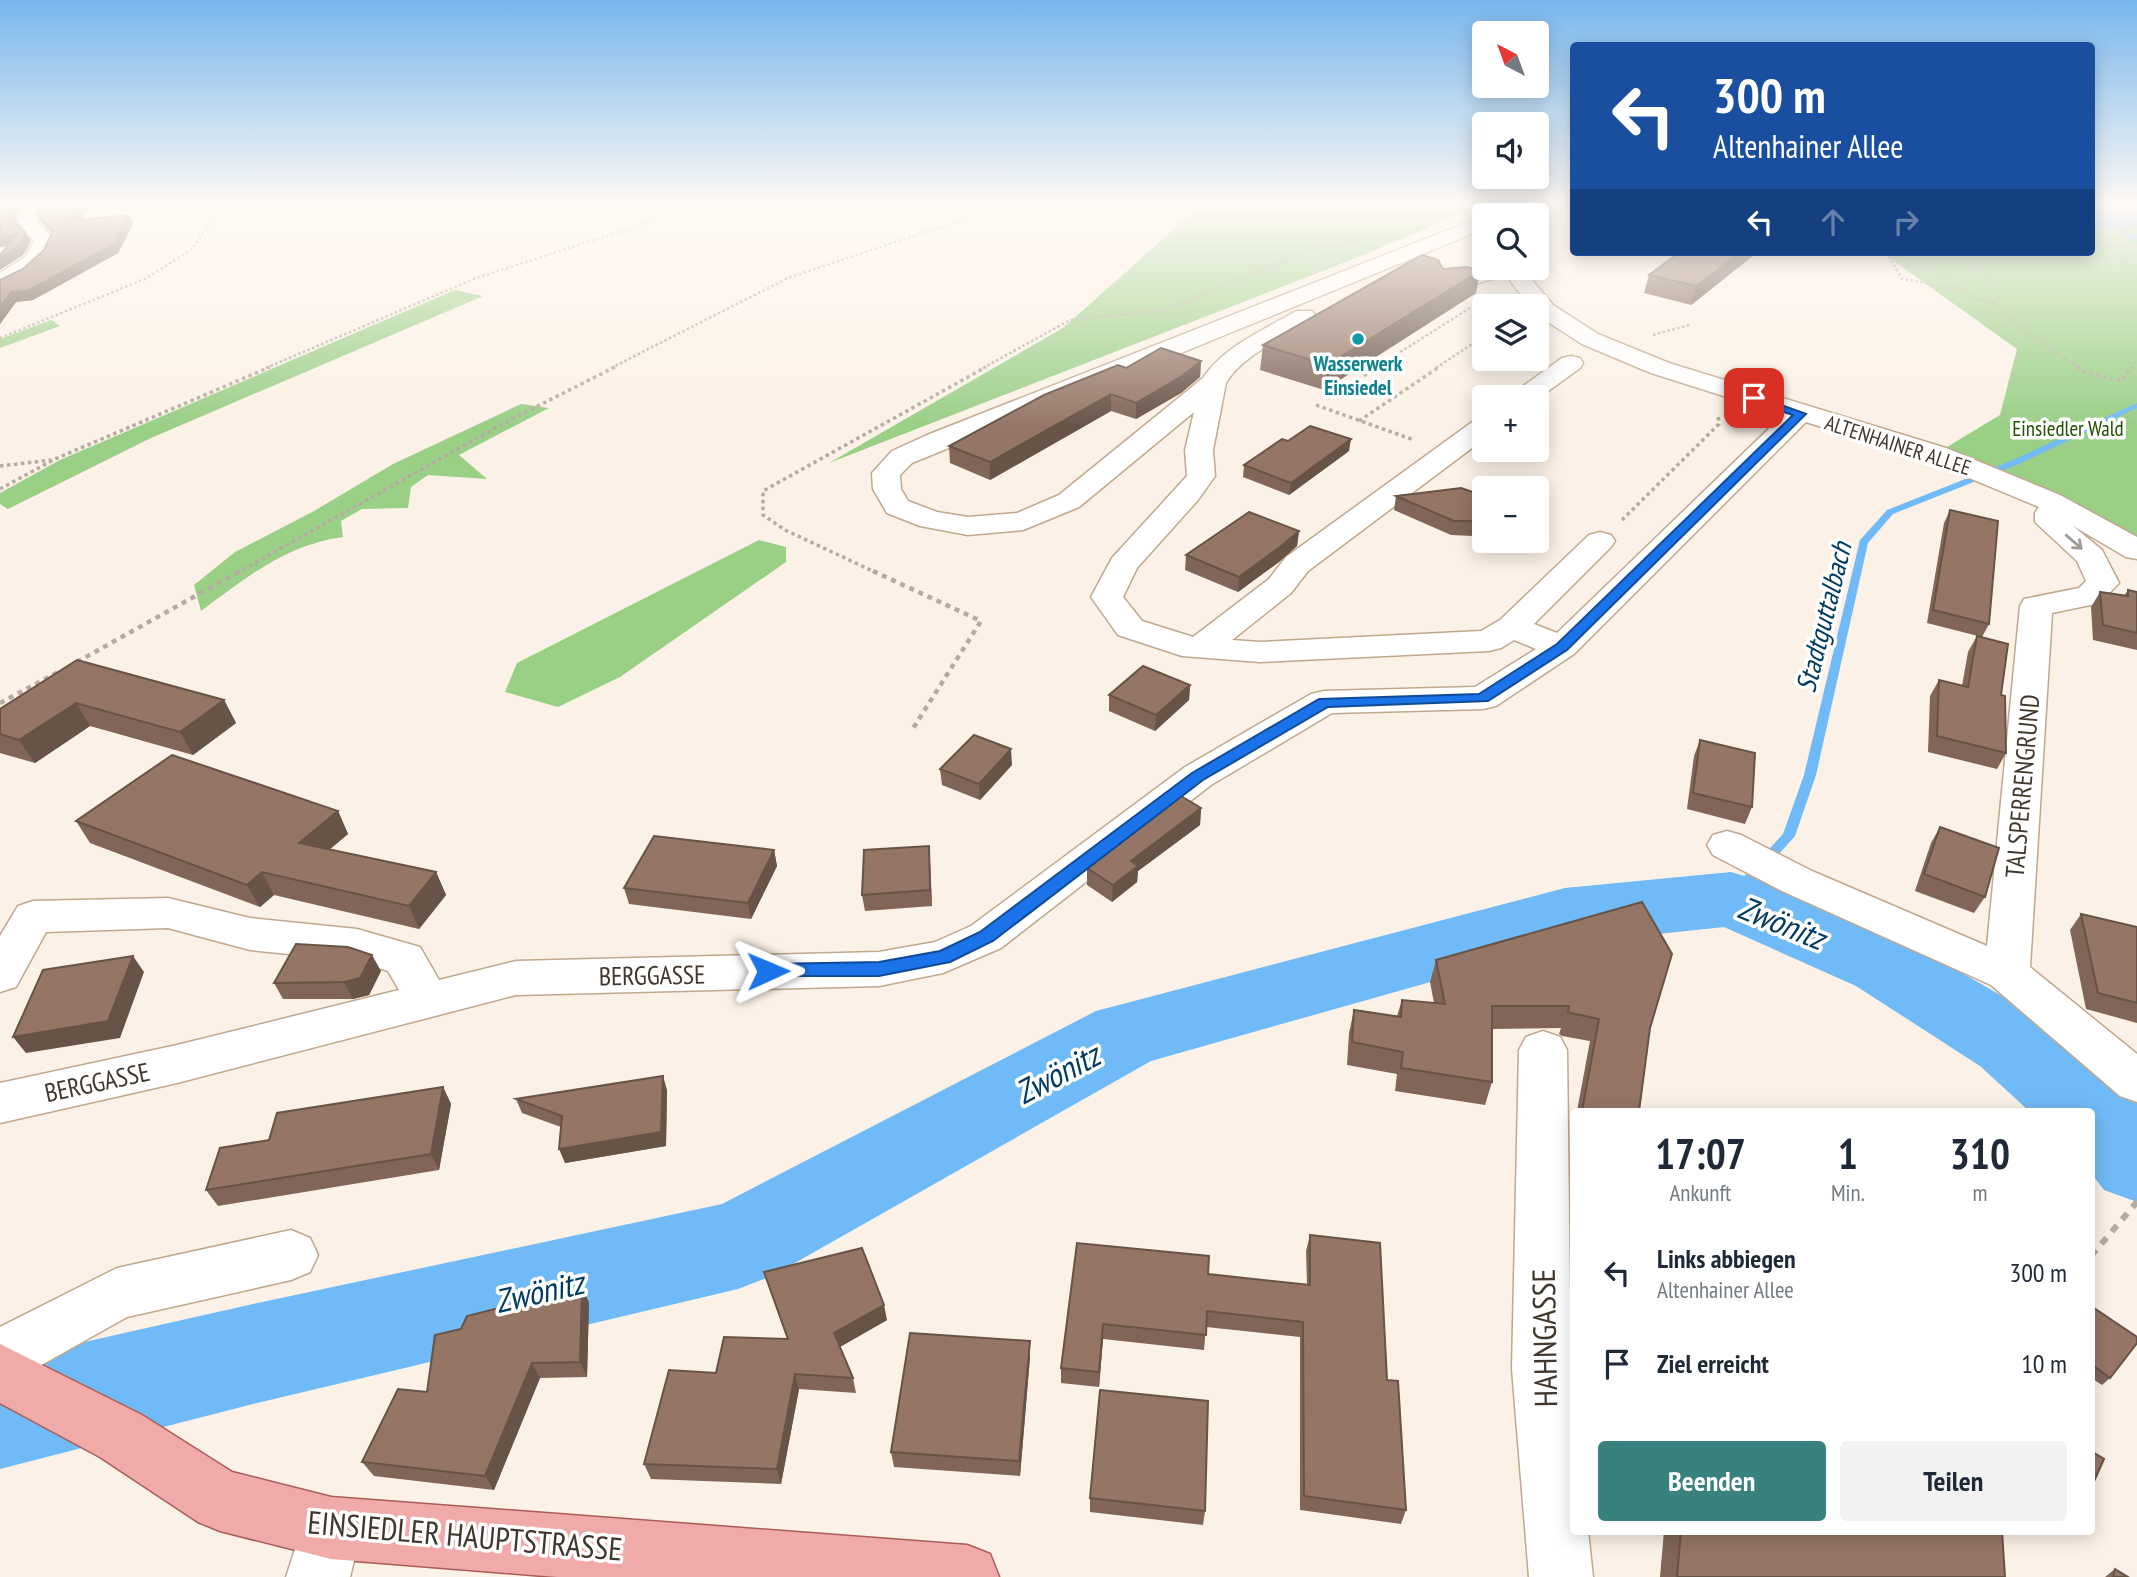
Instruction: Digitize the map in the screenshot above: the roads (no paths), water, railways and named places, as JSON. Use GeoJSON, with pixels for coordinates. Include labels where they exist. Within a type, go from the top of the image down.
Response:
{"type":"FeatureCollection","features":[{"type":"Feature","properties":{"kind":"main road","name":"EINSIEDLER HAUPTSTRASSE"},"geometry":{"type":"LineString","coordinates":[[0,1372],[121,1436],[219,1500],[325,1553],[967,1577]]}},
{"type":"Feature","properties":{"kind":"street"},"geometry":{"type":"LineString","coordinates":[[1341,281],[936,441],[902,457],[886,473],[887,489],[897,507],[931,520],[968,526],[1023,522],[1069,500],[1213,383],[1221,370],[1240,354],[1352,288],[1357,281]]}},
{"type":"Feature","properties":{"kind":"street"},"geometry":{"type":"LineString","coordinates":[[1447,284],[1458,281]]}},
{"type":"Feature","properties":{"kind":"street","name":"ALTENHAINER ALLEE"},"geometry":{"type":"LineString","coordinates":[[1522,281],[1545,310],[1590,339],[1660,368],[1800,414],[1936,454],[2040,496],[2137,550]]}},
{"type":"Feature","properties":{"kind":"street"},"geometry":{"type":"LineString","coordinates":[[1541,385],[1571,363]]}},
{"type":"Feature","properties":{"kind":"street"},"geometry":{"type":"LineString","coordinates":[[1213,383],[1199,450],[1201,476],[1123,565],[1107,597],[1129,628],[1182,646],[1260,652],[1489,641],[1512,627],[1600,541]]}},
{"type":"Feature","properties":{"kind":"street","name":"BERGGASSE"},"geometry":{"type":"LineString","coordinates":[[0,1103],[177,1064],[516,978],[879,969],[943,957],[986,937],[1198,776],[1324,702],[1483,698],[1562,647],[1770,440],[1800,414]]}},
{"type":"Feature","properties":{"kind":"street"},"geometry":{"type":"LineString","coordinates":[[1200,648],[1280,586],[1297,564],[1472,435]]}},
{"type":"Feature","properties":{"kind":"street","name":"TALSPERRENGRUND"},"geometry":{"type":"LineString","coordinates":[[2007,973],[2036,606],[2089,596],[2103,583],[2091,557],[2050,522],[2040,496]]}},
{"type":"Feature","properties":{"kind":"street"},"geometry":{"type":"LineString","coordinates":[[1512,627],[1562,647]]}},
{"type":"Feature","properties":{"kind":"street"},"geometry":{"type":"LineString","coordinates":[[1727,845],[1797,881],[2007,973],[2137,1082]]}},
{"type":"Feature","properties":{"kind":"street"},"geometry":{"type":"LineString","coordinates":[[0,975],[33,917],[168,914],[250,934],[357,945],[404,960],[428,1001]]}},
{"type":"Feature","properties":{"kind":"street","name":"HAHNGASSE"},"geometry":{"type":"LineString","coordinates":[[1543,1050],[1541,1369],[1561,1577]]}},
{"type":"Feature","properties":{"kind":"street"},"geometry":{"type":"LineString","coordinates":[[0,1357],[117,1294],[291,1255]]}},
{"type":"Feature","properties":{"kind":"waterway","name":"Stadtguttalbach"},"geometry":{"type":"LineString","coordinates":[[1731,899],[1789,836],[1810,775],[1863,542],[1890,512],[2016,462],[2137,405]]}},
{"type":"Feature","properties":{"kind":"waterway","name":"Zwönitz"},"geometry":{"type":"LineString","coordinates":[[0,1415],[253,1354],[738,1245],[1126,1035],[1565,916],[1731,899],[1884,965],[2010,1042],[2086,1108]]}},
{"type":"Feature","properties":{"kind":"waterway","name":"Zwönitz"},"geometry":{"type":"LineString","coordinates":[[2095,1117],[2137,1162]]}},
{"type":"Feature","properties":{"kind":"place","name":"Wasserwerk Einsiedel"},"geometry":{"type":"Point","coordinates":[1358,339]}},
{"type":"Feature","properties":{"kind":"park label","name":"Einsiedler Wald"},"geometry":{"type":"Point","coordinates":[2068,428]}}]}
